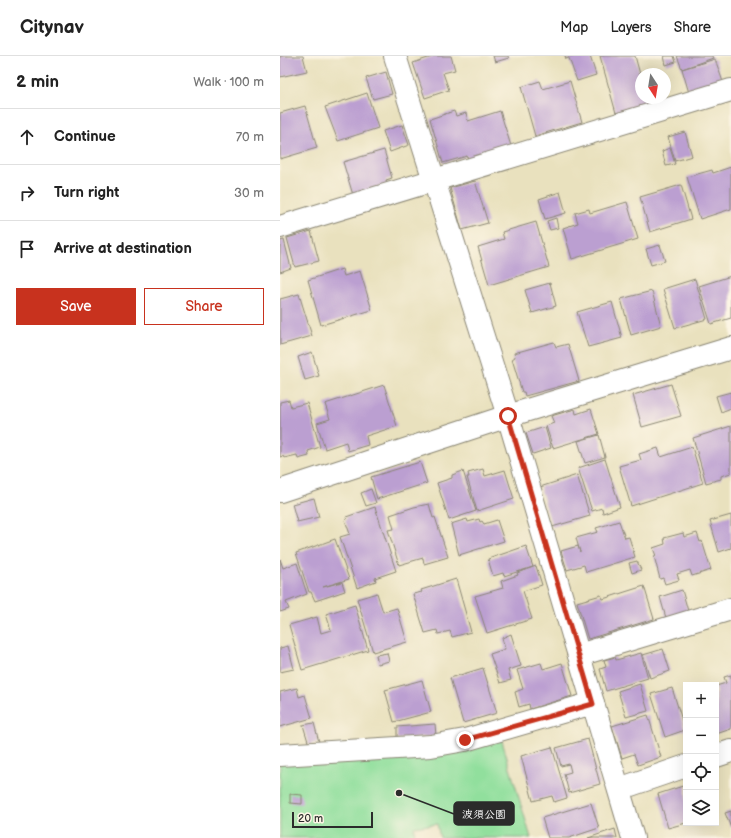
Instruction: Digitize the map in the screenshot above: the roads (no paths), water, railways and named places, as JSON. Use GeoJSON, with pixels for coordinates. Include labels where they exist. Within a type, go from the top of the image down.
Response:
{"type":"FeatureCollection","features":[{"type":"Feature","properties":{"kind":"street"},"geometry":{"type":"LineString","coordinates":[[395,56],[508,416],[633,838]]}},
{"type":"Feature","properties":{"kind":"street"},"geometry":{"type":"LineString","coordinates":[[280,227],[731,90]]}},
{"type":"Feature","properties":{"kind":"street"},"geometry":{"type":"LineString","coordinates":[[280,491],[508,416],[731,348]]}},
{"type":"Feature","properties":{"kind":"street"},"geometry":{"type":"LineString","coordinates":[[579,655],[731,609]]}},
{"type":"Feature","properties":{"kind":"street"},"geometry":{"type":"LineString","coordinates":[[280,754],[431,746],[465,740],[593,704]]}},
{"type":"Feature","properties":{"kind":"street"},"geometry":{"type":"LineString","coordinates":[[719,755],[731,751]]}},
{"type":"Feature","properties":{"kind":"street"},"geometry":{"type":"LineString","coordinates":[[619,789],[683,767]]}},
{"type":"Feature","properties":{"kind":"place","name":"波須公園"},"geometry":{"type":"Point","coordinates":[399,793]}}]}
